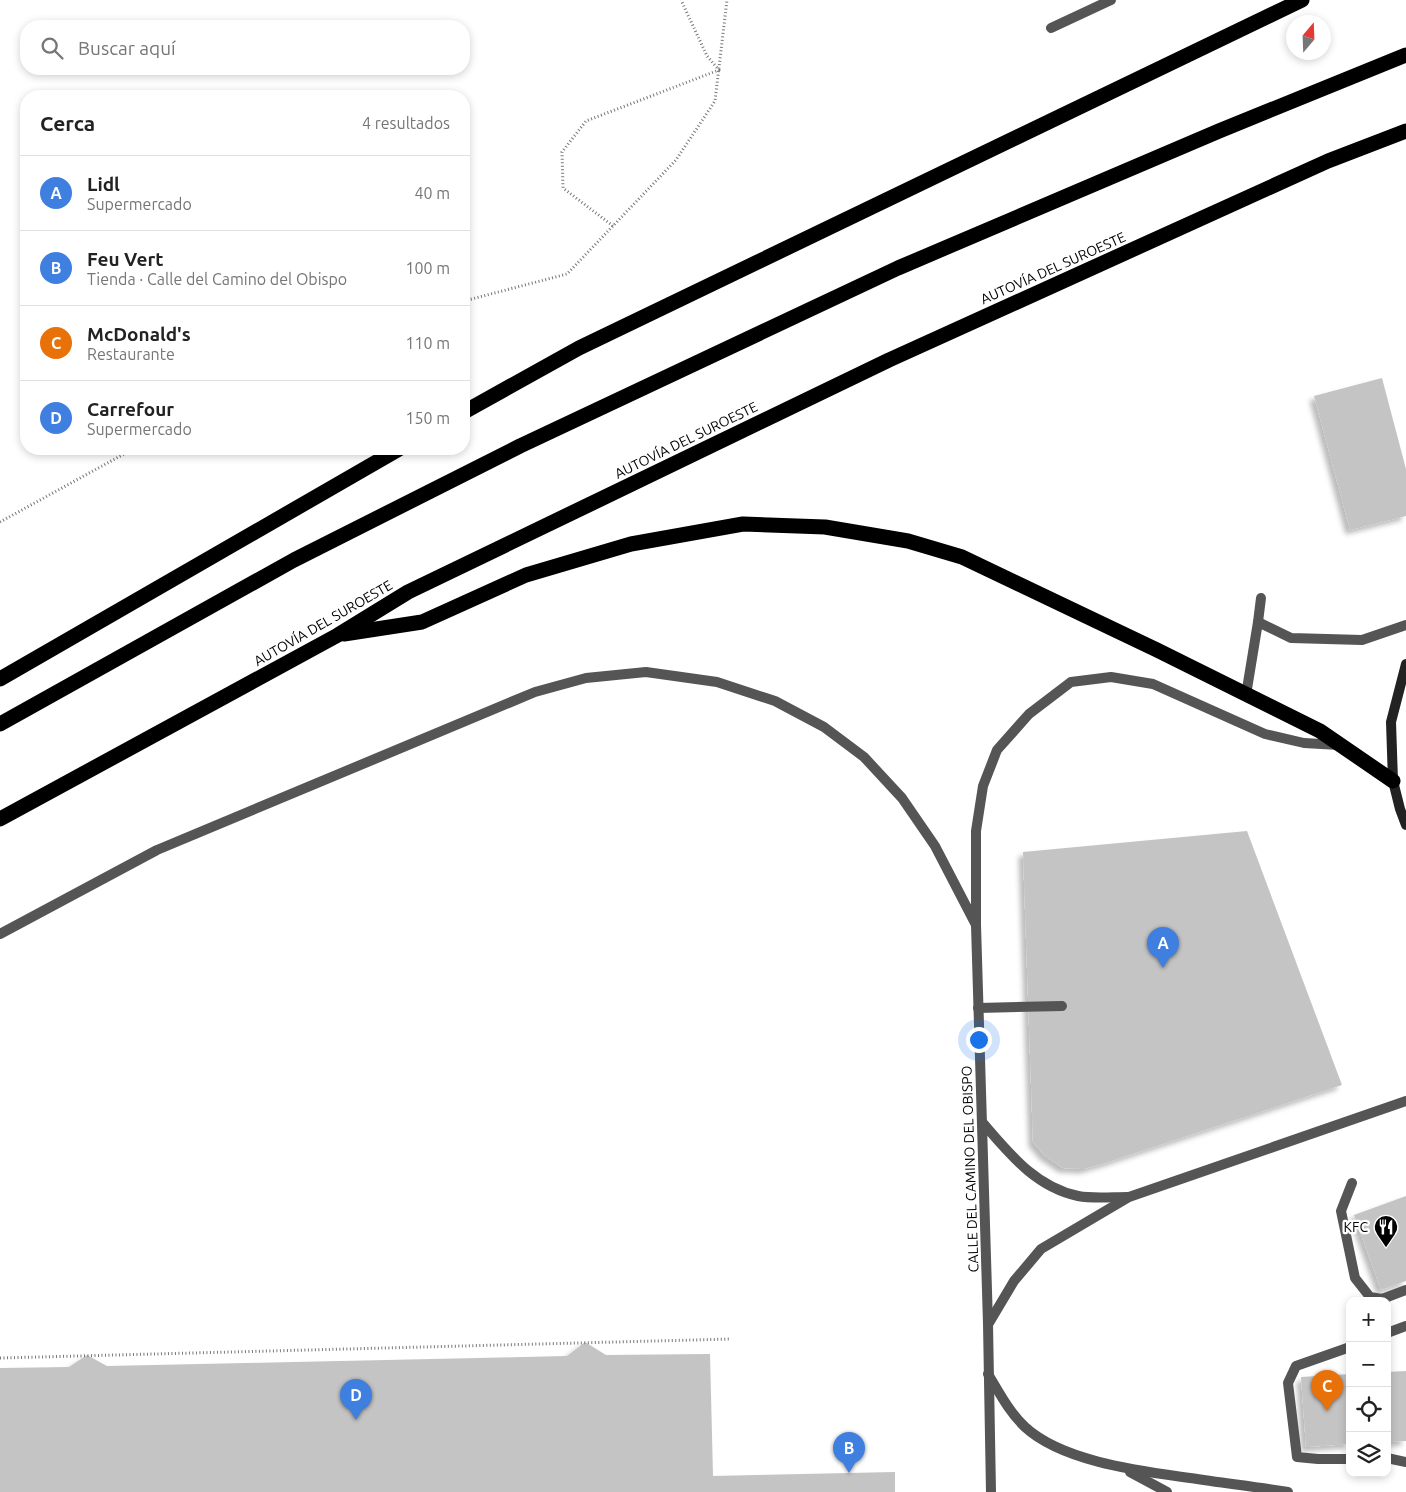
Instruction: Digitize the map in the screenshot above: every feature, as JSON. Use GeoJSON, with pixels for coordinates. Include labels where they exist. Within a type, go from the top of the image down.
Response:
{"type":"FeatureCollection","features":[{"type":"Feature","properties":{"kind":"highway"},"geometry":{"type":"LineString","coordinates":[[470,409],[579,348],[1302,0]]}},
{"type":"Feature","properties":{"kind":"highway"},"geometry":{"type":"LineString","coordinates":[[0,724],[294,560],[520,446],[898,268],[1219,131],[1406,55]]}},
{"type":"Feature","properties":{"kind":"highway","name":"AUTOVÍA DEL SUROESTE"},"geometry":{"type":"LineString","coordinates":[[0,819],[338,636],[408,592],[889,360],[1328,161],[1406,131]]}},
{"type":"Feature","properties":{"kind":"highway"},"geometry":{"type":"LineString","coordinates":[[0,679],[389,455]]}},
{"type":"Feature","properties":{"kind":"highway"},"geometry":{"type":"LineString","coordinates":[[338,636],[422,622],[526,575],[631,544],[743,524],[825,527],[908,541],[962,557],[1320,731],[1393,781]]}},
{"type":"Feature","properties":{"kind":"street"},"geometry":{"type":"LineString","coordinates":[[1051,28],[1111,0]]}},
{"type":"Feature","properties":{"kind":"street"},"geometry":{"type":"LineString","coordinates":[[1246,695],[1261,598]]}},
{"type":"Feature","properties":{"kind":"street"},"geometry":{"type":"LineString","coordinates":[[1258,622],[1291,638],[1362,640],[1406,624]]}},
{"type":"Feature","properties":{"kind":"street"},"geometry":{"type":"LineString","coordinates":[[1406,664],[1391,722],[1393,781],[1406,825]]}},
{"type":"Feature","properties":{"kind":"street"},"geometry":{"type":"LineString","coordinates":[[0,934],[157,850],[535,692],[586,678],[646,672],[717,682],[775,701],[824,727],[864,757],[902,798],[935,846],[976,925]]}},
{"type":"Feature","properties":{"kind":"street","name":"CALLE DEL CAMINO DEL OBISPO"},"geometry":{"type":"LineString","coordinates":[[991,1492],[976,925],[976,831],[983,786],[997,750],[1029,714],[1071,682],[1112,677],[1153,684],[1265,734],[1304,743],[1340,745]]}},
{"type":"Feature","properties":{"kind":"street"},"geometry":{"type":"LineString","coordinates":[[978,1008],[1062,1006]]}},
{"type":"Feature","properties":{"kind":"street"},"geometry":{"type":"LineString","coordinates":[[988,1324],[1014,1281],[1041,1249],[1129,1197],[1406,1101]]}},
{"type":"Feature","properties":{"kind":"street"},"geometry":{"type":"LineString","coordinates":[[982,1122],[1017,1162],[1043,1183],[1078,1196],[1129,1197]]}},
{"type":"Feature","properties":{"kind":"street"},"geometry":{"type":"LineString","coordinates":[[1352,1183],[1341,1211],[1355,1278],[1370,1297],[1382,1299],[1406,1290]]}},
{"type":"Feature","properties":{"kind":"street"},"geometry":{"type":"LineString","coordinates":[[1391,1332],[1406,1326]]}},
{"type":"Feature","properties":{"kind":"street"},"geometry":{"type":"LineString","coordinates":[[1346,1348],[1296,1366],[1288,1383],[1296,1457],[1318,1459],[1346,1458]]}},
{"type":"Feature","properties":{"kind":"street"},"geometry":{"type":"LineString","coordinates":[[988,1373],[1007,1405],[1025,1427],[1042,1439],[1071,1453],[1125,1469],[1288,1492]]}},
{"type":"Feature","properties":{"kind":"street"},"geometry":{"type":"LineString","coordinates":[[1391,1459],[1406,1462]]}},
{"type":"Feature","properties":{"kind":"street"},"geometry":{"type":"LineString","coordinates":[[1125,1469],[1166,1492]]}},
{"type":"Feature","properties":{"kind":"path"},"geometry":{"type":"LineString","coordinates":[[681,0],[707,56],[719,70]]}},
{"type":"Feature","properties":{"kind":"path"},"geometry":{"type":"LineString","coordinates":[[470,299],[567,274],[676,160],[716,101],[727,0]]}},
{"type":"Feature","properties":{"kind":"path"},"geometry":{"type":"LineString","coordinates":[[613,226],[563,188],[562,152],[586,121],[719,70]]}},
{"type":"Feature","properties":{"kind":"path"},"geometry":{"type":"LineString","coordinates":[[0,522],[122,455]]}},
{"type":"Feature","properties":{"kind":"path"},"geometry":{"type":"LineString","coordinates":[[0,1358],[731,1339]]}},
{"type":"Feature","properties":{"kind":"building"},"geometry":{"type":"Polygon","coordinates":[[[1382,378],[1406,469],[1406,516],[1350,530],[1314,396],[1382,378]]]}},
{"type":"Feature","properties":{"kind":"building"},"geometry":{"type":"Polygon","coordinates":[[[1247,831],[1342,1085],[1102,1164],[1084,1169],[1063,1168],[1044,1155],[1033,1142],[1023,852],[1247,831]]]}},
{"type":"Feature","properties":{"kind":"building","name":"KFC"},"geometry":{"type":"Polygon","coordinates":[[[1406,1196],[1406,1281],[1381,1290],[1354,1215],[1406,1196]]]}},
{"type":"Feature","properties":{"kind":"building"},"geometry":{"type":"Polygon","coordinates":[[[585,1342],[606,1355],[710,1354],[713,1476],[895,1472],[895,1492],[0,1492],[0,1368],[69,1367],[87,1355],[107,1366],[567,1356],[585,1342]]]}},
{"type":"Feature","properties":{"kind":"building"},"geometry":{"type":"Polygon","coordinates":[[[1406,1371],[1406,1441],[1391,1442],[1391,1372],[1406,1371]]]}},
{"type":"Feature","properties":{"kind":"building"},"geometry":{"type":"Polygon","coordinates":[[[1346,1374],[1346,1444],[1306,1447],[1301,1377],[1346,1374]]]}},
{"type":"Feature","properties":{"kind":"place","name":"Lidl"},"geometry":{"type":"Point","coordinates":[1163,968]}},
{"type":"Feature","properties":{"kind":"place","name":"KFC"},"geometry":{"type":"Point","coordinates":[1386,1248]}},
{"type":"Feature","properties":{"kind":"place","name":"McDonald's"},"geometry":{"type":"Point","coordinates":[1327,1411]}},
{"type":"Feature","properties":{"kind":"place","name":"Carrefour"},"geometry":{"type":"Point","coordinates":[356,1420]}},
{"type":"Feature","properties":{"kind":"place","name":"Feu Vert"},"geometry":{"type":"Point","coordinates":[849,1473]}}]}
